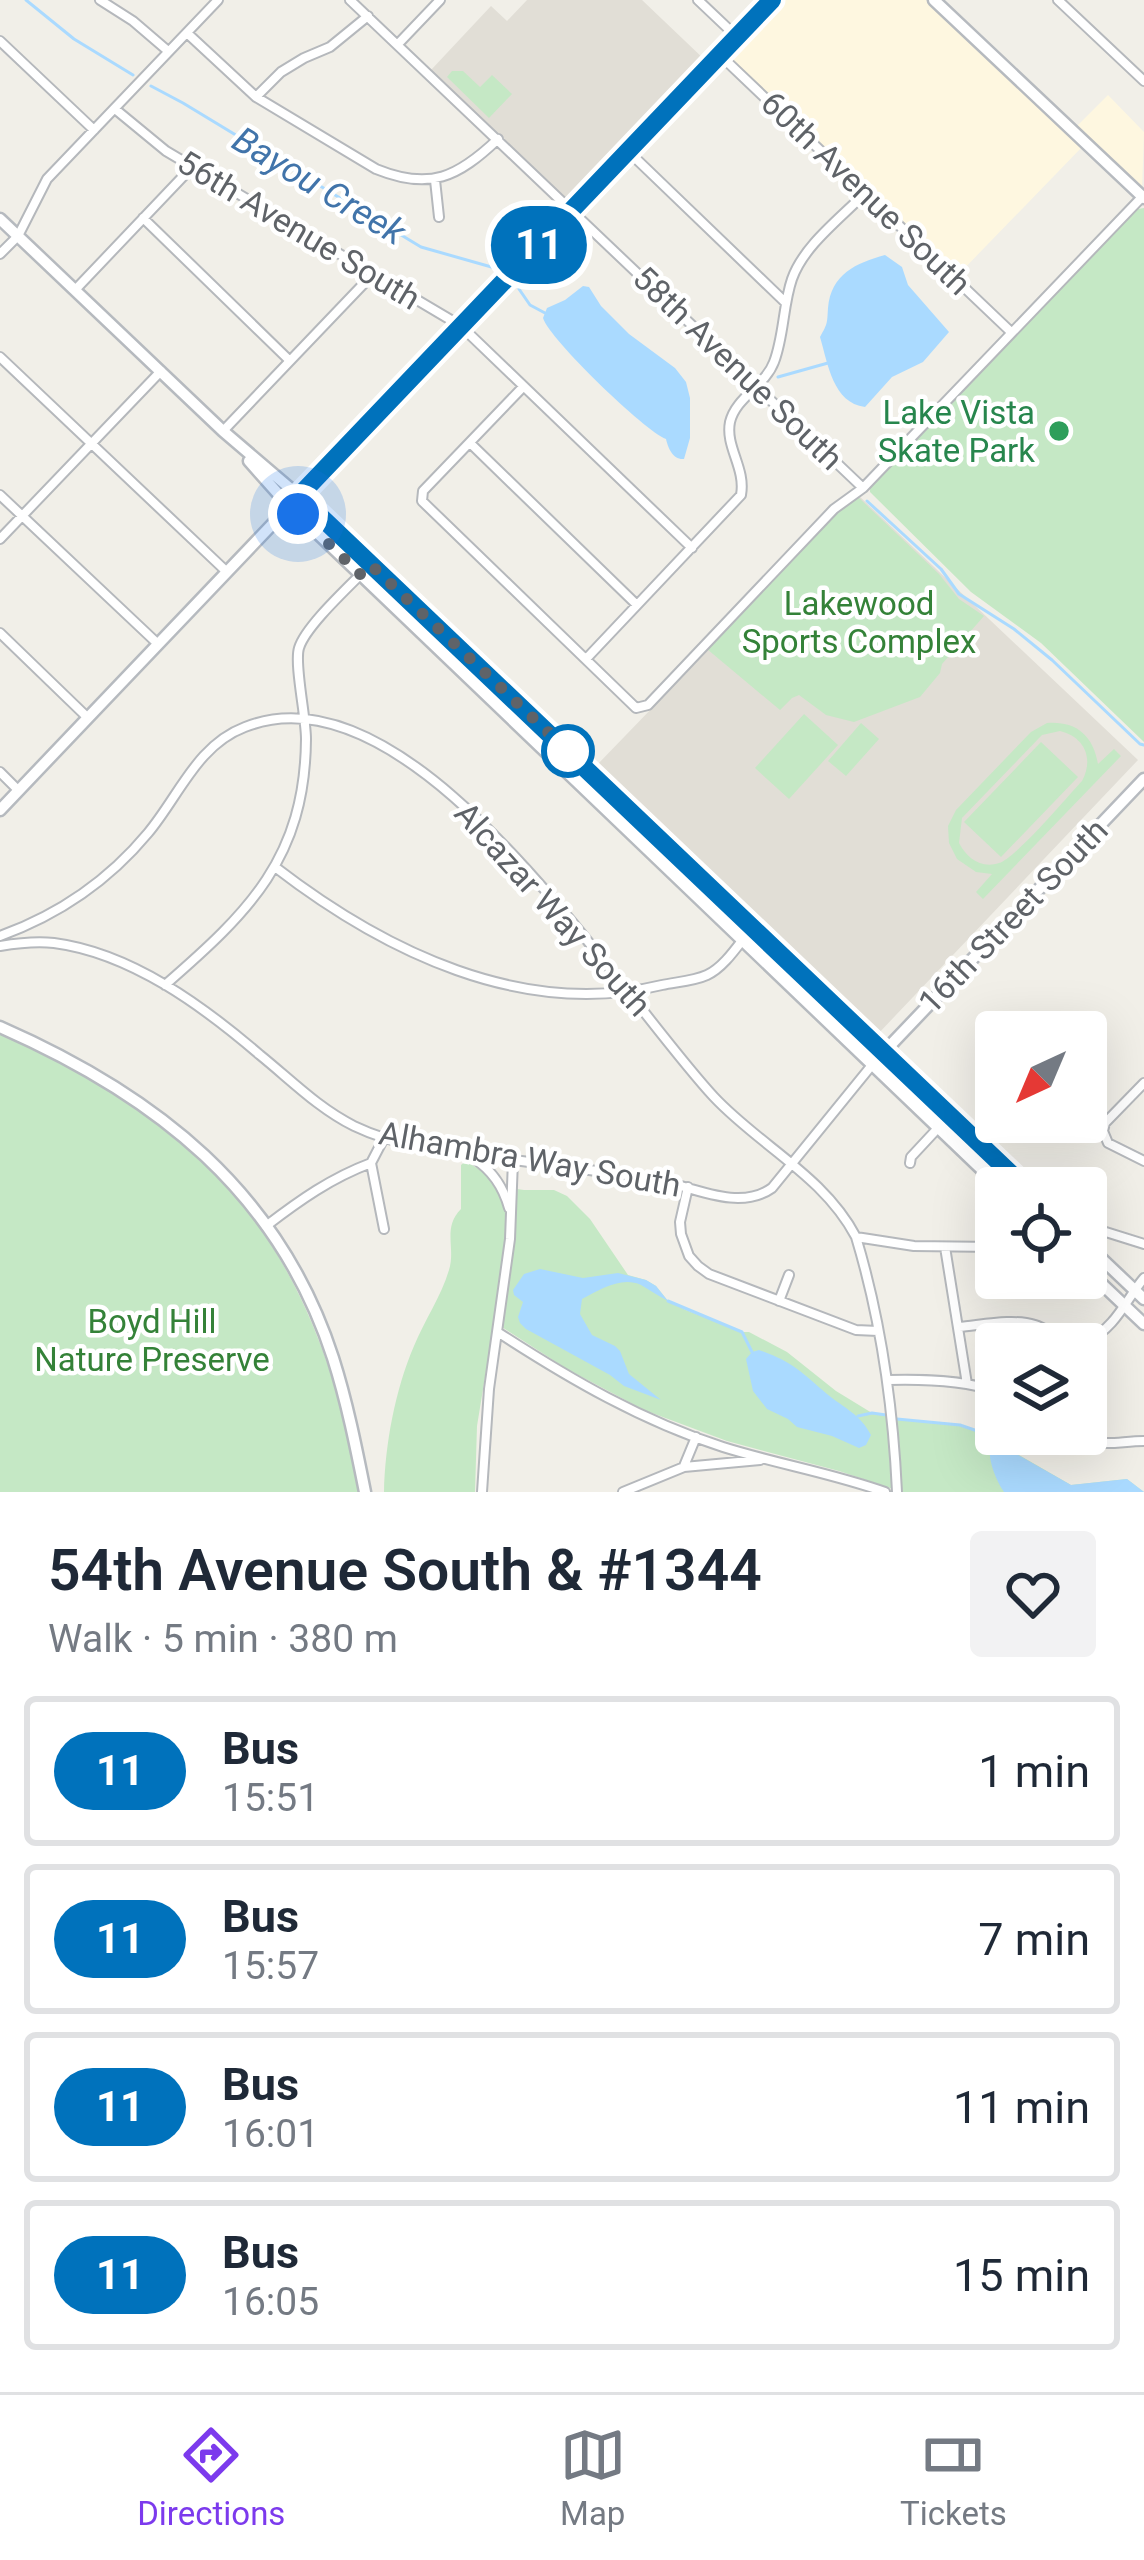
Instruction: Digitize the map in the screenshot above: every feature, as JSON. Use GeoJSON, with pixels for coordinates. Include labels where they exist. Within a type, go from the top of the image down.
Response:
{"type":"FeatureCollection","features":[{"type":"Feature","properties":{"kind":"main road"},"geometry":{"type":"LineString","coordinates":[[0,810],[772,0]]}},
{"type":"Feature","properties":{"kind":"main road"},"geometry":{"type":"LineString","coordinates":[[934,0],[1143,196]]}},
{"type":"Feature","properties":{"kind":"main road"},"geometry":{"type":"LineString","coordinates":[[0,219],[223,431],[299,496],[1005,1167]]}},
{"type":"Feature","properties":{"kind":"main road"},"geometry":{"type":"LineString","coordinates":[[223,431],[289,506],[979,1167]]}},
{"type":"Feature","properties":{"kind":"main road","name":"16th Street South"},"geometry":{"type":"LineString","coordinates":[[872,1066],[1144,779]]}},
{"type":"Feature","properties":{"kind":"main road"},"geometry":{"type":"LineString","coordinates":[[0,1027],[60,1054],[145,1104],[212,1161],[266,1226],[308,1299],[332,1355],[364,1492]]}},
{"type":"Feature","properties":{"kind":"main road"},"geometry":{"type":"LineString","coordinates":[[1107,1264],[1139,1294]]}},
{"type":"Feature","properties":{"kind":"main road"},"geometry":{"type":"LineString","coordinates":[[1107,1289],[1144,1324]]}},
{"type":"Feature","properties":{"kind":"street"},"geometry":{"type":"LineString","coordinates":[[0,254],[18,236],[47,179],[218,0]]}},
{"type":"Feature","properties":{"kind":"street","name":"58th Avenue South"},"geometry":{"type":"LineString","coordinates":[[350,0],[863,488]]}},
{"type":"Feature","properties":{"kind":"street"},"geometry":{"type":"LineString","coordinates":[[398,44],[440,0]]}},
{"type":"Feature","properties":{"kind":"street"},"geometry":{"type":"LineString","coordinates":[[698,0],[737,37]]}},
{"type":"Feature","properties":{"kind":"street"},"geometry":{"type":"LineString","coordinates":[[1058,0],[1144,81]]}},
{"type":"Feature","properties":{"kind":"street"},"geometry":{"type":"LineString","coordinates":[[105,1],[168,51]]}},
{"type":"Feature","properties":{"kind":"street"},"geometry":{"type":"LineString","coordinates":[[256,98],[281,72],[330,47],[368,16]]}},
{"type":"Feature","properties":{"kind":"street"},"geometry":{"type":"LineString","coordinates":[[187,33],[256,98],[395,177],[435,180],[472,163],[498,139]]}},
{"type":"Feature","properties":{"kind":"street"},"geometry":{"type":"LineString","coordinates":[[0,41],[94,130]]}},
{"type":"Feature","properties":{"kind":"street","name":"60th Avenue South"},"geometry":{"type":"LineString","coordinates":[[720,55],[1011,332]]}},
{"type":"Feature","properties":{"kind":"street","name":"56th Avenue South"},"geometry":{"type":"LineString","coordinates":[[116,109],[166,151],[461,326],[692,548]]}},
{"type":"Feature","properties":{"kind":"street"},"geometry":{"type":"LineString","coordinates":[[629,152],[786,303]]}},
{"type":"Feature","properties":{"kind":"street"},"geometry":{"type":"LineString","coordinates":[[76,290],[193,166]]}},
{"type":"Feature","properties":{"kind":"street"},"geometry":{"type":"LineString","coordinates":[[435,180],[439,217]]}},
{"type":"Feature","properties":{"kind":"street"},"geometry":{"type":"LineString","coordinates":[[586,659],[741,495],[744,481],[729,432],[730,419],[774,362],[791,280],[804,256],[866,193]]}},
{"type":"Feature","properties":{"kind":"street"},"geometry":{"type":"LineString","coordinates":[[523,387],[423,490],[422,501],[641,709],[834,509],[863,488],[1143,196]]}},
{"type":"Feature","properties":{"kind":"street"},"geometry":{"type":"LineString","coordinates":[[143,218],[289,360]]}},
{"type":"Feature","properties":{"kind":"street"},"geometry":{"type":"LineString","coordinates":[[223,431],[373,274]]}},
{"type":"Feature","properties":{"kind":"street"},"geometry":{"type":"LineString","coordinates":[[0,357],[227,572]]}},
{"type":"Feature","properties":{"kind":"street"},"geometry":{"type":"LineString","coordinates":[[0,539],[161,371]]}},
{"type":"Feature","properties":{"kind":"street"},"geometry":{"type":"LineString","coordinates":[[470,443],[638,605]]}},
{"type":"Feature","properties":{"kind":"street"},"geometry":{"type":"LineString","coordinates":[[0,495],[158,644]]}},
{"type":"Feature","properties":{"kind":"street"},"geometry":{"type":"LineString","coordinates":[[165,985],[237,920],[275,867],[292,828],[306,754],[299,647],[310,629],[371,565]]}},
{"type":"Feature","properties":{"kind":"street"},"geometry":{"type":"LineString","coordinates":[[0,633],[88,718]]}},
{"type":"Feature","properties":{"kind":"street","name":"Alcazar Way South"},"geometry":{"type":"LineString","coordinates":[[0,935],[50,914],[107,875],[149,831],[196,764],[224,738],[281,718],[329,721],[385,746],[448,792],[546,892],[715,1097],[792,1165]]}},
{"type":"Feature","properties":{"kind":"street"},"geometry":{"type":"LineString","coordinates":[[577,782],[588,770]]}},
{"type":"Feature","properties":{"kind":"street"},"geometry":{"type":"LineString","coordinates":[[0,772],[19,790]]}},
{"type":"Feature","properties":{"kind":"street"},"geometry":{"type":"LineString","coordinates":[[275,867],[351,921],[399,946],[461,973],[530,990],[630,993],[708,974],[752,928]]}},
{"type":"Feature","properties":{"kind":"street","name":"Alhambra Way South"},"geometry":{"type":"LineString","coordinates":[[0,946],[39,942],[85,949],[165,985],[215,1018],[313,1100],[384,1138],[467,1155],[652,1179],[729,1197],[751,1198],[772,1188],[792,1165]]}},
{"type":"Feature","properties":{"kind":"street","name":"16th Street South"},"geometry":{"type":"LineString","coordinates":[[792,1165],[872,1066]]}},
{"type":"Feature","properties":{"kind":"street"},"geometry":{"type":"LineString","coordinates":[[1144,1083],[1105,1123],[1103,1131],[1108,1143],[1144,1161]]}},
{"type":"Feature","properties":{"kind":"street"},"geometry":{"type":"LineString","coordinates":[[910,1163],[911,1156],[938,1129]]}},
{"type":"Feature","properties":{"kind":"street"},"geometry":{"type":"LineString","coordinates":[[384,1138],[371,1163],[384,1229]]}},
{"type":"Feature","properties":{"kind":"street"},"geometry":{"type":"LineString","coordinates":[[467,1155],[485,1166],[501,1185],[511,1216]]}},
{"type":"Feature","properties":{"kind":"street"},"geometry":{"type":"LineString","coordinates":[[482,1492],[513,1160]]}},
{"type":"Feature","properties":{"kind":"street"},"geometry":{"type":"LineString","coordinates":[[266,1226],[308,1193],[371,1163]]}},
{"type":"Feature","properties":{"kind":"street"},"geometry":{"type":"LineString","coordinates":[[792,1165],[833,1200],[856,1237],[888,1380],[897,1492]]}},
{"type":"Feature","properties":{"kind":"street"},"geometry":{"type":"LineString","coordinates":[[688,1186],[680,1222],[683,1246],[709,1274],[856,1330],[878,1330]]}},
{"type":"Feature","properties":{"kind":"street"},"geometry":{"type":"LineString","coordinates":[[1107,1232],[1144,1244]]}},
{"type":"Feature","properties":{"kind":"street"},"geometry":{"type":"LineString","coordinates":[[856,1237],[914,1246],[975,1247]]}},
{"type":"Feature","properties":{"kind":"street"},"geometry":{"type":"LineString","coordinates":[[945,1247],[967,1384]]}},
{"type":"Feature","properties":{"kind":"street"},"geometry":{"type":"LineString","coordinates":[[779,1301],[790,1275]]}},
{"type":"Feature","properties":{"kind":"street"},"geometry":{"type":"LineString","coordinates":[[959,1327],[1026,1323],[1077,1342],[1088,1340],[1139,1294],[1144,1278]]}},
{"type":"Feature","properties":{"kind":"street"},"geometry":{"type":"LineString","coordinates":[[499,1333],[647,1418],[768,1460],[885,1492]]}},
{"type":"Feature","properties":{"kind":"street"},"geometry":{"type":"LineString","coordinates":[[888,1380],[975,1386]]}},
{"type":"Feature","properties":{"kind":"street"},"geometry":{"type":"LineString","coordinates":[[684,1467],[695,1437]]}},
{"type":"Feature","properties":{"kind":"street"},"geometry":{"type":"LineString","coordinates":[[1107,1444],[1143,1441]]}},
{"type":"Feature","properties":{"kind":"street"},"geometry":{"type":"LineString","coordinates":[[623,1492],[684,1467],[768,1460]]}},
{"type":"Feature","properties":{"kind":"shaded area"},"geometry":{"type":"Polygon","coordinates":[[[527,0],[642,0],[706,61],[571,199],[431,70],[491,6],[507,21],[527,0]]]}},
{"type":"Feature","properties":{"kind":"shaded area"},"geometry":{"type":"Polygon","coordinates":[[[777,0],[928,0],[1083,146],[957,276],[726,54],[777,0]]]}},
{"type":"Feature","properties":{"kind":"shaded area"},"geometry":{"type":"Polygon","coordinates":[[[940,0],[1077,126],[1108,95],[1144,132],[1142,191],[940,0]]]}},
{"type":"Feature","properties":{"kind":"shaded area"},"geometry":{"type":"Polygon","coordinates":[[[858,495],[1138,760],[877,1035],[596,766],[858,495]]]}},
{"type":"Feature","properties":{"kind":"green space"},"geometry":{"type":"Polygon","coordinates":[[[452,71],[463,71],[480,87],[492,75],[512,94],[489,118],[447,77],[452,71]]]}},
{"type":"Feature","properties":{"kind":"green space"},"geometry":{"type":"Polygon","coordinates":[[[1144,208],[1144,742],[1041,643],[971,592],[870,488],[1113,234],[1144,208]]]}},
{"type":"Feature","properties":{"kind":"green space","name":"Lakewood Sports Complex"},"geometry":{"type":"Polygon","coordinates":[[[857,496],[959,599],[984,616],[920,697],[854,722],[826,715],[799,695],[780,710],[707,649],[857,496]]]}},
{"type":"Feature","properties":{"kind":"green space"},"geometry":{"type":"Polygon","coordinates":[[[804,714],[838,745],[789,799],[755,768],[804,714]]]}},
{"type":"Feature","properties":{"kind":"green space"},"geometry":{"type":"Polygon","coordinates":[[[861,723],[879,739],[846,776],[828,761],[861,723]]]}},
{"type":"Feature","properties":{"kind":"green space"},"geometry":{"type":"Polygon","coordinates":[[[1047,723],[1066,724],[1087,738],[1098,764],[1114,749],[1121,756],[983,899],[976,892],[992,874],[976,872],[957,859],[948,826],[956,810],[1031,732],[1047,723]],[[1069,734],[1042,735],[962,818],[959,843],[970,858],[986,865],[1007,859],[1082,781],[1087,757],[1069,734]]]}},
{"type":"Feature","properties":{"kind":"green space"},"geometry":{"type":"Polygon","coordinates":[[[1041,742],[1078,777],[1001,857],[964,822],[1041,742]]]}},
{"type":"Feature","properties":{"kind":"green space","name":"Boyd Hill Nature Preserve"},"geometry":{"type":"Polygon","coordinates":[[[0,1033],[128,1103],[187,1148],[238,1199],[283,1265],[318,1337],[359,1492],[0,1492],[0,1033]]]}},
{"type":"Feature","properties":{"kind":"green space"},"geometry":{"type":"Polygon","coordinates":[[[466,1161],[496,1186],[554,1190],[567,1196],[590,1219],[628,1275],[656,1286],[668,1301],[686,1310],[749,1332],[787,1352],[872,1413],[975,1430],[975,1455],[1019,1455],[1071,1485],[1127,1479],[1144,1492],[902,1492],[727,1441],[644,1410],[494,1322],[477,1426],[475,1492],[384,1492],[396,1399],[449,1270],[451,1231],[461,1209],[461,1165],[466,1161]]]}},
{"type":"Feature","properties":{"kind":"water"},"geometry":{"type":"Polygon","coordinates":[[[885,255],[902,267],[908,285],[949,332],[923,362],[892,377],[865,407],[839,390],[820,337],[830,296],[840,278],[855,266],[885,255]]]}},
{"type":"Feature","properties":{"kind":"water"},"geometry":{"type":"Polygon","coordinates":[[[589,287],[629,334],[675,368],[686,382],[690,438],[684,459],[674,455],[666,439],[599,384],[549,329],[543,318],[547,308],[589,287]]]}},
{"type":"Feature","properties":{"kind":"water"},"geometry":{"type":"Polygon","coordinates":[[[540,1269],[583,1278],[618,1273],[656,1286],[668,1301],[641,1285],[618,1283],[582,1299],[580,1314],[592,1335],[615,1346],[629,1374],[661,1400],[624,1386],[520,1323],[523,1302],[513,1290],[524,1274],[540,1269]]]}},
{"type":"Feature","properties":{"kind":"water"},"geometry":{"type":"Polygon","coordinates":[[[759,1350],[796,1368],[857,1416],[871,1435],[866,1445],[859,1448],[797,1427],[767,1409],[753,1391],[746,1359],[759,1350]]]}},
{"type":"Feature","properties":{"kind":"water"},"geometry":{"type":"Polygon","coordinates":[[[990,1455],[1018,1455],[1071,1485],[1127,1479],[1144,1492],[1004,1492],[990,1455]]]}},
{"type":"Feature","properties":{"kind":"waterway","name":"Bayou Creek"},"geometry":{"type":"LineString","coordinates":[[26,0],[74,39],[133,75]]}},
{"type":"Feature","properties":{"kind":"waterway","name":"Bayou Creek"},"geometry":{"type":"LineString","coordinates":[[151,86],[421,247],[495,268]]}},
{"type":"Feature","properties":{"kind":"waterway","name":"Bayou Creek"},"geometry":{"type":"LineString","coordinates":[[519,289],[530,305],[545,313]]}},
{"type":"Feature","properties":{"kind":"waterway","name":"Bayou Creek"},"geometry":{"type":"LineString","coordinates":[[778,377],[828,363]]}},
{"type":"Feature","properties":{"kind":"waterway"},"geometry":{"type":"LineString","coordinates":[[867,501],[941,569],[959,594],[1052,660],[1144,745]]}},
{"type":"Feature","properties":{"kind":"waterway"},"geometry":{"type":"LineString","coordinates":[[668,1301],[742,1332],[752,1352]]}},
{"type":"Feature","properties":{"kind":"waterway"},"geometry":{"type":"LineString","coordinates":[[858,1416],[886,1415]]}},
{"type":"Feature","properties":{"kind":"waterway"},"geometry":{"type":"LineString","coordinates":[[897,1419],[975,1430]]}},
{"type":"Feature","properties":{"kind":"bus line","name":"11"},"geometry":{"type":"LineString","coordinates":[[772,0],[299,496],[1004,1167]]}},
{"type":"Feature","properties":{"kind":"place","name":"Lake Vista Skate Park"},"geometry":{"type":"Point","coordinates":[1059,431]}},
{"type":"Feature","properties":{"kind":"route"},"geometry":{"type":"LineString","coordinates":[[298,514],[361,575],[371,565],[568,751]]}}]}
